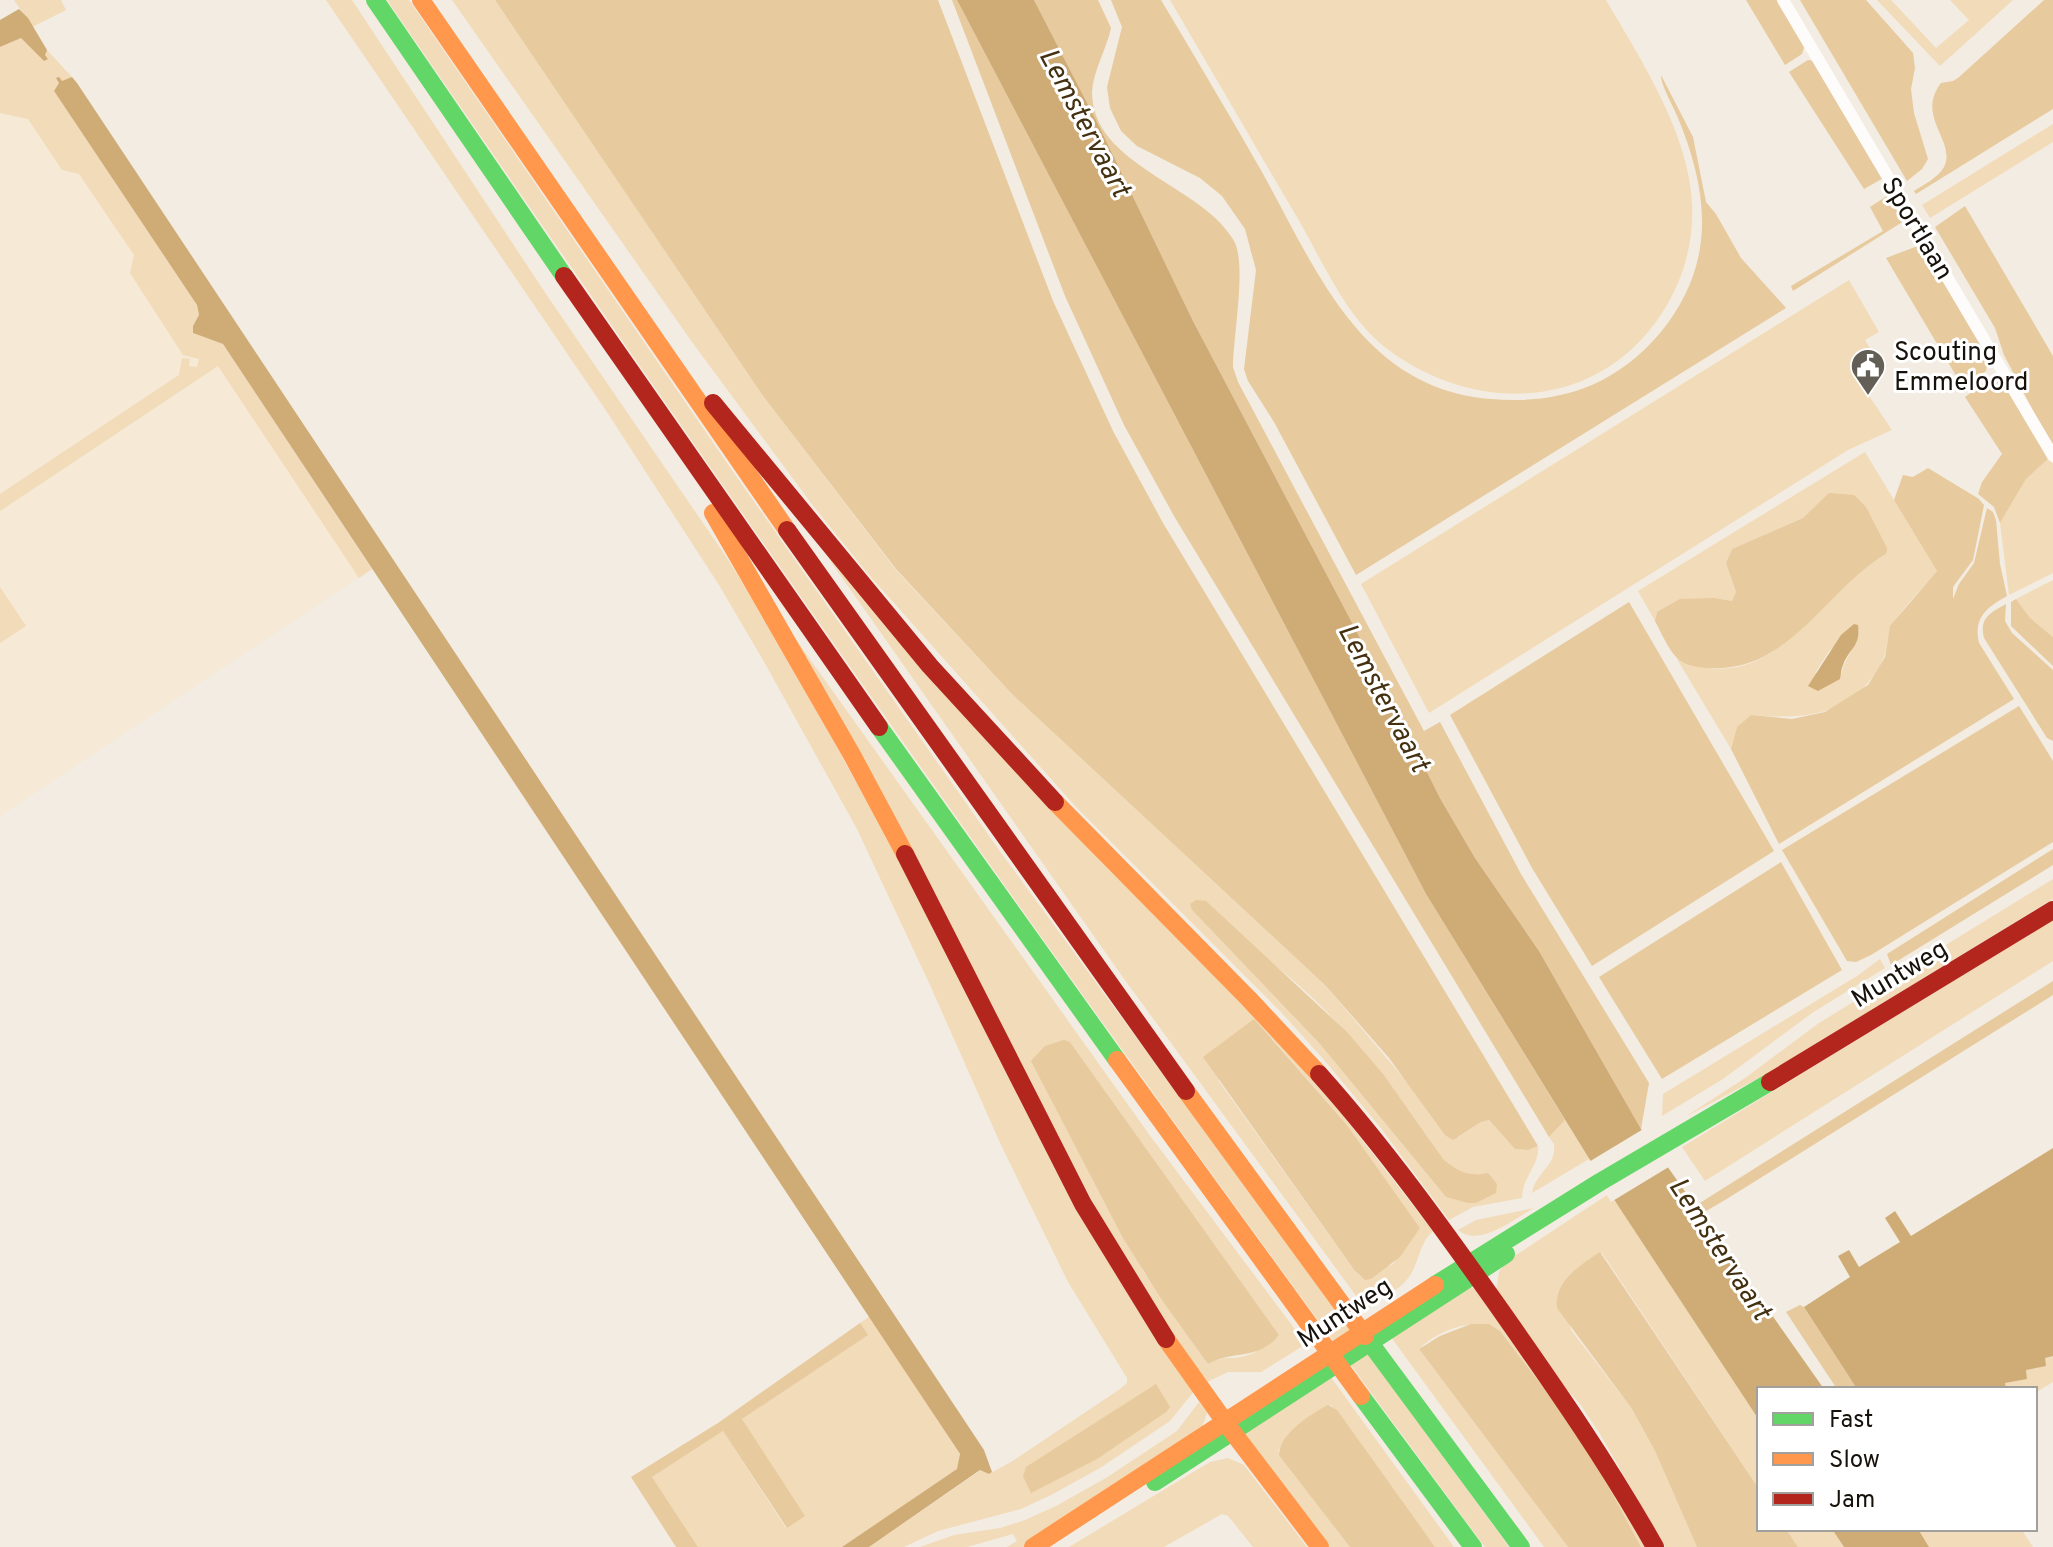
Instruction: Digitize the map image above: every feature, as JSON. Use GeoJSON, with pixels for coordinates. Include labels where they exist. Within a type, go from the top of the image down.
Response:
{"type":"FeatureCollection","features":[{"type":"Feature","properties":{"kind":"main road"},"geometry":{"type":"LineString","coordinates":[[375,0],[670,431],[1127,1075],[1473,1547]]}},
{"type":"Feature","properties":{"kind":"main road"},"geometry":{"type":"LineString","coordinates":[[421,0],[823,584],[1067,927],[1521,1547]]}},
{"type":"Feature","properties":{"kind":"main road"},"geometry":{"type":"LineString","coordinates":[[615,285],[916,650],[1015,761],[1328,1084],[1374,1139],[1472,1268],[1588,1434],[1655,1547]]}},
{"type":"Feature","properties":{"kind":"main road"},"geometry":{"type":"LineString","coordinates":[[670,431],[740,566],[851,753],[896,836],[1090,1215],[1133,1291],[1227,1428],[1320,1547]]}},
{"type":"Feature","properties":{"kind":"main road","name":"Muntweg"},"geometry":{"type":"LineString","coordinates":[[1033,1547],[1299,1382],[1682,1132],[2053,910]]}},
{"type":"Feature","properties":{"kind":"main road","name":"Muntweg"},"geometry":{"type":"LineString","coordinates":[[1049,1547],[1227,1428]]}},
{"type":"Feature","properties":{"kind":"street","name":"Sportlaan"},"geometry":{"type":"LineString","coordinates":[[1783,0],[2053,456]]}},
{"type":"Feature","properties":{"kind":"shaded area"},"geometry":{"type":"Polygon","coordinates":[[[14,0],[61,0],[66,10],[32,27],[14,0]]]}},
{"type":"Feature","properties":{"kind":"shaded area"},"geometry":{"type":"Polygon","coordinates":[[[326,0],[352,0],[548,297],[727,558],[768,624],[1195,1390],[1170,1421],[1100,1468],[1051,1495],[1021,1509],[938,1531],[904,1547],[869,1547],[981,1470],[989,1474],[1011,1462],[1120,1389],[1127,1383],[1127,1378],[1068,1282],[1001,1145],[857,829],[763,660],[719,585],[607,412],[326,0]]]}},
{"type":"Feature","properties":{"kind":"shaded area"},"geometry":{"type":"Polygon","coordinates":[[[387,0],[409,0],[736,476],[999,850],[1509,1547],[1485,1547],[1344,1356],[1066,972],[792,584],[387,0]]]}},
{"type":"Feature","properties":{"kind":"shaded area"},"geometry":{"type":"Polygon","coordinates":[[[452,0],[495,0],[763,396],[896,570],[1012,694],[1325,985],[1411,1087],[1458,1137],[1489,1120],[1515,1149],[1528,1150],[1538,1146],[1522,1198],[1473,1207],[1449,1220],[1380,1127],[1281,1012],[1077,808],[869,575],[814,507],[692,342],[452,0]],[[1190,904],[1192,910],[1320,1044],[1446,1197],[1485,1173],[1473,1175],[1463,1172],[1444,1160],[1379,1071],[1323,1008],[1276,967],[1190,904]]]}},
{"type":"Feature","properties":{"kind":"shaded area"},"geometry":{"type":"Polygon","coordinates":[[[495,0],[938,0],[1053,301],[1113,431],[1163,523],[1538,1146],[1528,1150],[1515,1149],[1489,1120],[1453,1140],[1445,1135],[1389,1058],[1325,985],[1012,694],[896,569],[763,396],[495,0]]]}},
{"type":"Feature","properties":{"kind":"shaded area"},"geometry":{"type":"Polygon","coordinates":[[[952,0],[957,0],[1426,894],[1565,1120],[1549,1137],[1174,516],[1124,425],[1065,296],[952,0]]]}},
{"type":"Feature","properties":{"kind":"shaded area"},"geometry":{"type":"Polygon","coordinates":[[[1034,0],[1098,0],[1111,28],[1093,84],[1097,117],[1110,139],[1129,157],[1199,204],[1234,241],[1239,266],[1233,367],[1238,382],[1424,731],[1440,722],[1521,874],[1649,1083],[1641,1129],[1539,951],[1475,858],[1440,798],[1358,634],[1193,321],[1034,0]]]}},
{"type":"Feature","properties":{"kind":"shaded area"},"geometry":{"type":"Polygon","coordinates":[[[1111,0],[1161,0],[1250,150],[1303,248],[1349,319],[1376,349],[1409,373],[1446,390],[1491,399],[1529,400],[1580,390],[1630,362],[1647,347],[1676,311],[1695,270],[1700,248],[1701,198],[1690,149],[1661,75],[1693,137],[1706,202],[1741,258],[1786,308],[1356,575],[1244,369],[1256,270],[1245,229],[1222,196],[1200,178],[1137,146],[1121,131],[1110,108],[1107,87],[1122,27],[1111,0]]]}},
{"type":"Feature","properties":{"kind":"shaded area"},"geometry":{"type":"Polygon","coordinates":[[[1170,0],[1606,0],[1661,98],[1673,124],[1689,177],[1692,219],[1689,247],[1676,288],[1662,313],[1636,345],[1605,369],[1570,385],[1534,393],[1496,393],[1458,385],[1421,370],[1386,348],[1359,321],[1336,288],[1170,0]]]}},
{"type":"Feature","properties":{"kind":"shaded area"},"geometry":{"type":"Polygon","coordinates":[[[1746,0],[1778,0],[1805,44],[1802,54],[1785,65],[1746,0]]]}},
{"type":"Feature","properties":{"kind":"shaded area"},"geometry":{"type":"Polygon","coordinates":[[[1800,0],[1866,0],[1913,53],[1915,68],[1911,89],[1914,113],[1928,159],[1922,169],[1907,181],[1800,0]]]}},
{"type":"Feature","properties":{"kind":"shaded area"},"geometry":{"type":"Polygon","coordinates":[[[1877,0],[1891,0],[1936,48],[1969,20],[1950,0],[2013,0],[1940,66],[1877,0]]]}},
{"type":"Feature","properties":{"kind":"shaded area"},"geometry":{"type":"Polygon","coordinates":[[[2044,0],[2053,0],[2053,109],[1916,194],[1914,191],[1941,171],[1947,157],[1932,107],[1941,83],[1958,78],[2044,0]]]}},
{"type":"Feature","properties":{"kind":"shaded area"},"geometry":{"type":"Polygon","coordinates":[[[0,38],[359,577],[0,816],[0,38]]]}},
{"type":"Feature","properties":{"kind":"shaded area"},"geometry":{"type":"Polygon","coordinates":[[[21,38],[42,58],[47,50],[72,77],[59,83],[54,91],[197,305],[199,316],[193,333],[223,344],[372,569],[359,578],[218,366],[0,511],[0,494],[179,375],[182,358],[190,359],[189,366],[197,367],[199,359],[183,355],[130,273],[134,255],[79,174],[62,170],[28,119],[0,113],[0,47],[21,38]]]}},
{"type":"Feature","properties":{"kind":"shaded area"},"geometry":{"type":"Polygon","coordinates":[[[1808,60],[1815,61],[1887,176],[1864,189],[1789,72],[1808,60]]]}},
{"type":"Feature","properties":{"kind":"shaded area"},"geometry":{"type":"Polygon","coordinates":[[[2053,124],[2053,142],[1930,218],[1922,205],[2053,124]]]}},
{"type":"Feature","properties":{"kind":"shaded area"},"geometry":{"type":"Polygon","coordinates":[[[1887,196],[1904,221],[1793,291],[1791,286],[1883,231],[1870,207],[1887,196]]]}},
{"type":"Feature","properties":{"kind":"shaded area"},"geometry":{"type":"Polygon","coordinates":[[[1965,206],[2053,356],[2053,449],[2004,355],[1995,328],[1935,227],[1965,206]]]}},
{"type":"Feature","properties":{"kind":"shaded area"},"geometry":{"type":"Polygon","coordinates":[[[1923,244],[1989,356],[1986,371],[1971,381],[1961,384],[1886,258],[1923,244]]]}},
{"type":"Feature","properties":{"kind":"shaded area"},"geometry":{"type":"Polygon","coordinates":[[[1849,280],[1879,332],[1865,340],[1877,360],[1855,375],[1892,430],[1848,450],[1429,713],[1361,584],[1849,280]]]}},
{"type":"Feature","properties":{"kind":"shaded area"},"geometry":{"type":"Polygon","coordinates":[[[2000,377],[2049,458],[2026,479],[2000,523],[1994,507],[1978,494],[1982,482],[2002,454],[1965,397],[1987,381],[2000,377]]]}},
{"type":"Feature","properties":{"kind":"shaded area"},"geometry":{"type":"Polygon","coordinates":[[[1865,452],[1937,571],[1893,624],[1883,659],[1859,692],[1844,703],[1810,715],[1751,715],[1737,727],[1731,749],[1677,659],[1711,668],[1740,666],[1767,655],[1792,638],[1861,572],[1886,554],[1814,508],[1803,518],[1732,549],[1726,563],[1736,592],[1732,601],[1715,598],[1657,612],[1655,621],[1638,591],[1865,452]],[[1859,630],[1830,650],[1815,673],[1842,673],[1859,630]]]}},
{"type":"Feature","properties":{"kind":"shaded area"},"geometry":{"type":"Polygon","coordinates":[[[2049,458],[2053,464],[2053,573],[2009,595],[2000,523],[2026,479],[2049,458]]]}},
{"type":"Feature","properties":{"kind":"shaded area"},"geometry":{"type":"Polygon","coordinates":[[[1928,468],[1984,505],[1973,560],[1953,587],[1953,599],[1974,563],[1987,508],[1996,520],[2007,596],[1983,614],[1978,634],[1979,643],[2014,699],[1779,844],[1731,749],[1737,727],[1751,715],[1792,719],[1825,712],[1868,685],[1885,657],[1890,626],[1937,571],[1894,500],[1903,475],[1913,477],[1928,468]]]}},
{"type":"Feature","properties":{"kind":"shaded area"},"geometry":{"type":"Polygon","coordinates":[[[1829,493],[1854,495],[1866,507],[1887,548],[1886,554],[1844,587],[1806,626],[1763,657],[1739,666],[1711,668],[1680,661],[1655,621],[1657,612],[1680,599],[1732,601],[1736,592],[1726,563],[1732,549],[1803,518],[1829,493]]]}},
{"type":"Feature","properties":{"kind":"shaded area"},"geometry":{"type":"Polygon","coordinates":[[[791,505],[1271,1023],[1433,1231],[1425,1240],[1412,1272],[1403,1284],[1365,1308],[1122,976],[791,505]],[[1272,1039],[1218,1080],[1361,1277],[1393,1264],[1420,1228],[1347,1125],[1272,1039]]]}},
{"type":"Feature","properties":{"kind":"shaded area"},"geometry":{"type":"Polygon","coordinates":[[[2053,580],[2053,637],[2030,618],[2016,599],[2053,580]]]}},
{"type":"Feature","properties":{"kind":"shaded area"},"geometry":{"type":"Polygon","coordinates":[[[0,587],[26,626],[0,643],[0,587]]]}},
{"type":"Feature","properties":{"kind":"shaded area"},"geometry":{"type":"Polygon","coordinates":[[[2016,599],[2030,618],[2053,637],[2053,666],[2011,626],[2011,602],[2016,599]]]}},
{"type":"Feature","properties":{"kind":"shaded area"},"geometry":{"type":"Polygon","coordinates":[[[1629,602],[1774,851],[1592,966],[1532,868],[1450,715],[1629,602]]]}},
{"type":"Feature","properties":{"kind":"shaded area"},"geometry":{"type":"Polygon","coordinates":[[[2006,604],[2005,621],[2012,633],[2053,670],[2053,741],[2047,738],[1984,638],[1985,621],[1991,613],[2006,604]]]}},
{"type":"Feature","properties":{"kind":"shaded area"},"geometry":{"type":"Polygon","coordinates":[[[777,613],[1151,1137],[1306,1344],[1261,1372],[1228,1372],[1207,1382],[1132,1275],[777,613]],[[1070,1042],[1142,1269],[1208,1364],[1250,1355],[1279,1335],[1070,1042]]]}},
{"type":"Feature","properties":{"kind":"shaded area"},"geometry":{"type":"Polygon","coordinates":[[[2019,706],[2053,761],[2053,842],[1871,955],[1856,962],[1847,961],[1782,850],[2019,706]]]}},
{"type":"Feature","properties":{"kind":"shaded area"},"geometry":{"type":"Polygon","coordinates":[[[2053,849],[2053,865],[1891,965],[1887,954],[2053,849]]]}},
{"type":"Feature","properties":{"kind":"shaded area"},"geometry":{"type":"Polygon","coordinates":[[[1781,862],[1842,970],[1662,1079],[1599,977],[1781,862]]]}},
{"type":"Feature","properties":{"kind":"shaded area"},"geometry":{"type":"Polygon","coordinates":[[[2053,879],[2053,899],[1768,1073],[1685,1117],[1745,1078],[1819,1023],[2053,879]]]}},
{"type":"Feature","properties":{"kind":"shaded area"},"geometry":{"type":"Polygon","coordinates":[[[1196,900],[1206,901],[1347,1032],[1383,1074],[1444,1160],[1464,1172],[1488,1173],[1497,1184],[1496,1193],[1476,1203],[1446,1197],[1320,1044],[1192,910],[1190,904],[1196,900]]]}},
{"type":"Feature","properties":{"kind":"shaded area"},"geometry":{"type":"Polygon","coordinates":[[[2053,920],[2053,961],[1705,1181],[1682,1147],[2053,920]]]}},
{"type":"Feature","properties":{"kind":"shaded area"},"geometry":{"type":"Polygon","coordinates":[[[1880,959],[1885,968],[1812,1013],[1723,1079],[1662,1116],[1663,1094],[1880,959]]]}},
{"type":"Feature","properties":{"kind":"shaded area"},"geometry":{"type":"Polygon","coordinates":[[[2053,981],[2053,995],[1725,1200],[1701,1214],[1695,1206],[2053,981]]]}},
{"type":"Feature","properties":{"kind":"shaded area"},"geometry":{"type":"Polygon","coordinates":[[[1254,1019],[1347,1125],[1420,1228],[1400,1257],[1371,1279],[1365,1280],[1355,1271],[1203,1057],[1254,1019]]]}},
{"type":"Feature","properties":{"kind":"shaded area"},"geometry":{"type":"Polygon","coordinates":[[[1064,1040],[1070,1042],[1279,1335],[1262,1349],[1208,1364],[1162,1300],[1123,1238],[1031,1061],[1045,1046],[1064,1040]]]}},
{"type":"Feature","properties":{"kind":"shaded area"},"geometry":{"type":"Polygon","coordinates":[[[1565,1120],[1589,1159],[1532,1193],[1554,1152],[1554,1144],[1549,1137],[1565,1120]]]}},
{"type":"Feature","properties":{"kind":"shaded area"},"geometry":{"type":"Polygon","coordinates":[[[1610,1193],[1757,1417],[1757,1486],[1602,1253],[1580,1266],[1562,1285],[1571,1330],[1632,1409],[1655,1451],[1697,1547],[1665,1547],[1600,1434],[1580,1404],[1550,1371],[1496,1291],[1499,1272],[1507,1261],[1610,1193]]]}},
{"type":"Feature","properties":{"kind":"shaded area"},"geometry":{"type":"Polygon","coordinates":[[[1534,1208],[1486,1234],[1466,1235],[1458,1230],[1476,1220],[1534,1208]]]}},
{"type":"Feature","properties":{"kind":"shaded area"},"geometry":{"type":"Polygon","coordinates":[[[1600,1252],[1757,1486],[1757,1531],[1787,1531],[1798,1547],[1697,1547],[1655,1451],[1632,1409],[1557,1308],[1557,1298],[1564,1282],[1577,1268],[1600,1252]]]}},
{"type":"Feature","properties":{"kind":"shaded area"},"geometry":{"type":"Polygon","coordinates":[[[1466,1286],[1481,1291],[1592,1447],[1650,1547],[1641,1547],[1572,1425],[1500,1331],[1491,1326],[1470,1324],[1436,1336],[1419,1349],[1568,1547],[1544,1547],[1391,1337],[1466,1286]]]}},
{"type":"Feature","properties":{"kind":"shaded area"},"geometry":{"type":"Polygon","coordinates":[[[1800,1305],[1804,1307],[1856,1387],[1836,1387],[1786,1312],[1800,1305]]]}},
{"type":"Feature","properties":{"kind":"shaded area"},"geometry":{"type":"Polygon","coordinates":[[[870,1316],[960,1455],[958,1469],[842,1547],[698,1547],[652,1477],[723,1431],[786,1528],[804,1516],[742,1419],[867,1335],[860,1323],[870,1316]]]}},
{"type":"Feature","properties":{"kind":"shaded area"},"geometry":{"type":"Polygon","coordinates":[[[860,1323],[868,1335],[742,1419],[805,1516],[787,1528],[723,1431],[652,1477],[698,1547],[676,1547],[631,1477],[718,1423],[860,1323]]]}},
{"type":"Feature","properties":{"kind":"shaded area"},"geometry":{"type":"Polygon","coordinates":[[[1471,1324],[1489,1324],[1500,1331],[1572,1425],[1641,1547],[1568,1547],[1419,1349],[1440,1336],[1471,1324]]]}},
{"type":"Feature","properties":{"kind":"shaded area"},"geometry":{"type":"Polygon","coordinates":[[[2053,1356],[2053,1382],[2037,1392],[2037,1387],[2005,1387],[2004,1383],[2027,1379],[2026,1370],[2053,1356]]]}},
{"type":"Feature","properties":{"kind":"shaded area"},"geometry":{"type":"Polygon","coordinates":[[[1330,1376],[1454,1547],[1435,1547],[1331,1405],[1288,1436],[1278,1451],[1350,1547],[1329,1547],[1245,1436],[1247,1430],[1330,1376]]]}},
{"type":"Feature","properties":{"kind":"shaded area"},"geometry":{"type":"Polygon","coordinates":[[[1156,1384],[1170,1407],[1166,1412],[1097,1459],[1031,1493],[1023,1476],[1026,1467],[1156,1384]]]}},
{"type":"Feature","properties":{"kind":"shaded area"},"geometry":{"type":"Polygon","coordinates":[[[1199,1402],[1207,1413],[1202,1427],[1024,1547],[1007,1547],[1017,1541],[1013,1534],[967,1547],[920,1547],[954,1535],[1000,1528],[1056,1506],[1106,1478],[1177,1431],[1199,1402]]]}},
{"type":"Feature","properties":{"kind":"shaded area"},"geometry":{"type":"Polygon","coordinates":[[[1328,1405],[1337,1410],[1435,1547],[1350,1547],[1279,1455],[1280,1447],[1290,1432],[1328,1405]]]}},
{"type":"Feature","properties":{"kind":"shaded area"},"geometry":{"type":"Polygon","coordinates":[[[1228,1458],[1244,1465],[1307,1547],[1253,1547],[1228,1516],[1222,1514],[1164,1547],[1069,1547],[1210,1462],[1228,1458]]]}},
{"type":"Feature","properties":{"kind":"shaded area"},"geometry":{"type":"Polygon","coordinates":[[[1787,1531],[1833,1531],[1844,1547],[1798,1547],[1787,1531]]]}},
{"type":"Feature","properties":{"kind":"shaded area"},"geometry":{"type":"Polygon","coordinates":[[[1919,1531],[2022,1531],[2033,1547],[1929,1547],[1919,1531]]]}},
{"type":"Feature","properties":{"kind":"water","name":"Lemstervaart"},"geometry":{"type":"Polygon","coordinates":[[[957,0],[1034,0],[1193,321],[1358,634],[1440,798],[1475,858],[1539,951],[1641,1129],[1823,1387],[1757,1387],[1757,1417],[1617,1204],[1426,894],[957,0]]]}},
{"type":"Feature","properties":{"kind":"water"},"geometry":{"type":"Polygon","coordinates":[[[19,9],[47,50],[45,55],[48,59],[44,61],[21,38],[0,47],[0,20],[19,9]]]}},
{"type":"Feature","properties":{"kind":"water"},"geometry":{"type":"Polygon","coordinates":[[[72,77],[77,83],[984,1450],[992,1472],[989,1474],[980,1470],[869,1547],[842,1547],[957,1469],[960,1454],[223,344],[193,333],[199,315],[197,305],[54,91],[59,83],[56,78],[62,81],[72,77]]]}},
{"type":"Feature","properties":{"kind":"water"},"geometry":{"type":"Polygon","coordinates":[[[1854,624],[1858,625],[1858,638],[1845,659],[1840,679],[1818,691],[1808,686],[1841,635],[1854,624]]]}},
{"type":"Feature","properties":{"kind":"water"},"geometry":{"type":"Polygon","coordinates":[[[2053,1148],[2053,1356],[2045,1358],[2046,1366],[2026,1370],[2027,1379],[2005,1383],[2006,1387],[1856,1387],[1804,1307],[1850,1277],[1838,1256],[1849,1250],[1859,1267],[1900,1242],[1885,1218],[1895,1211],[1911,1236],[2053,1148]]]}},
{"type":"Feature","properties":{"kind":"water"},"geometry":{"type":"Polygon","coordinates":[[[1833,1531],[1919,1531],[1929,1547],[1844,1547],[1833,1531]]]}},
{"type":"Feature","properties":{"kind":"pier"},"geometry":{"type":"Polygon","coordinates":[[[1645,1128],[1672,1165],[1611,1202],[1587,1163],[1645,1128]]]}},
{"type":"Feature","properties":{"kind":"traffic: fast"},"geometry":{"type":"LineString","coordinates":[[375,0],[564,276]]}},
{"type":"Feature","properties":{"kind":"traffic: fast"},"geometry":{"type":"LineString","coordinates":[[879,727],[1117,1060]]}},
{"type":"Feature","properties":{"kind":"traffic: fast"},"geometry":{"type":"LineString","coordinates":[[1435,1285],[1600,1182],[1770,1082]]}},
{"type":"Feature","properties":{"kind":"traffic: fast"},"geometry":{"type":"LineString","coordinates":[[1155,1482],[1506,1254]]}},
{"type":"Feature","properties":{"kind":"traffic: fast"},"geometry":{"type":"LineString","coordinates":[[1365,1336],[1521,1547]]}},
{"type":"Feature","properties":{"kind":"traffic: fast"},"geometry":{"type":"LineString","coordinates":[[1361,1396],[1473,1547]]}},
{"type":"Feature","properties":{"kind":"traffic: slow"},"geometry":{"type":"LineString","coordinates":[[421,0],[787,530]]}},
{"type":"Feature","properties":{"kind":"traffic: slow"},"geometry":{"type":"LineString","coordinates":[[713,513],[905,854]]}},
{"type":"Feature","properties":{"kind":"traffic: slow"},"geometry":{"type":"LineString","coordinates":[[1055,802],[1319,1074]]}},
{"type":"Feature","properties":{"kind":"traffic: slow"},"geometry":{"type":"LineString","coordinates":[[1117,1060],[1361,1396]]}},
{"type":"Feature","properties":{"kind":"traffic: slow"},"geometry":{"type":"LineString","coordinates":[[1186,1091],[1365,1336]]}},
{"type":"Feature","properties":{"kind":"traffic: slow"},"geometry":{"type":"LineString","coordinates":[[1033,1547],[1435,1285]]}},
{"type":"Feature","properties":{"kind":"traffic: slow"},"geometry":{"type":"LineString","coordinates":[[1166,1339],[1320,1547]]}},
{"type":"Feature","properties":{"kind":"traffic: jam"},"geometry":{"type":"LineString","coordinates":[[564,276],[879,727]]}},
{"type":"Feature","properties":{"kind":"traffic: jam"},"geometry":{"type":"LineString","coordinates":[[713,403],[930,666],[1055,802]]}},
{"type":"Feature","properties":{"kind":"traffic: jam"},"geometry":{"type":"LineString","coordinates":[[787,530],[1186,1091]]}},
{"type":"Feature","properties":{"kind":"traffic: jam"},"geometry":{"type":"LineString","coordinates":[[905,854],[1083,1204],[1166,1339]]}},
{"type":"Feature","properties":{"kind":"traffic: jam"},"geometry":{"type":"LineString","coordinates":[[1770,1082],[2053,910]]}},
{"type":"Feature","properties":{"kind":"traffic: jam"},"geometry":{"type":"LineString","coordinates":[[1319,1074],[1391,1161],[1480,1281],[1582,1428],[1655,1547]]}},
{"type":"Feature","properties":{"kind":"place","name":"Scouting Emmeloord"},"geometry":{"type":"Point","coordinates":[1868,397]}}]}
